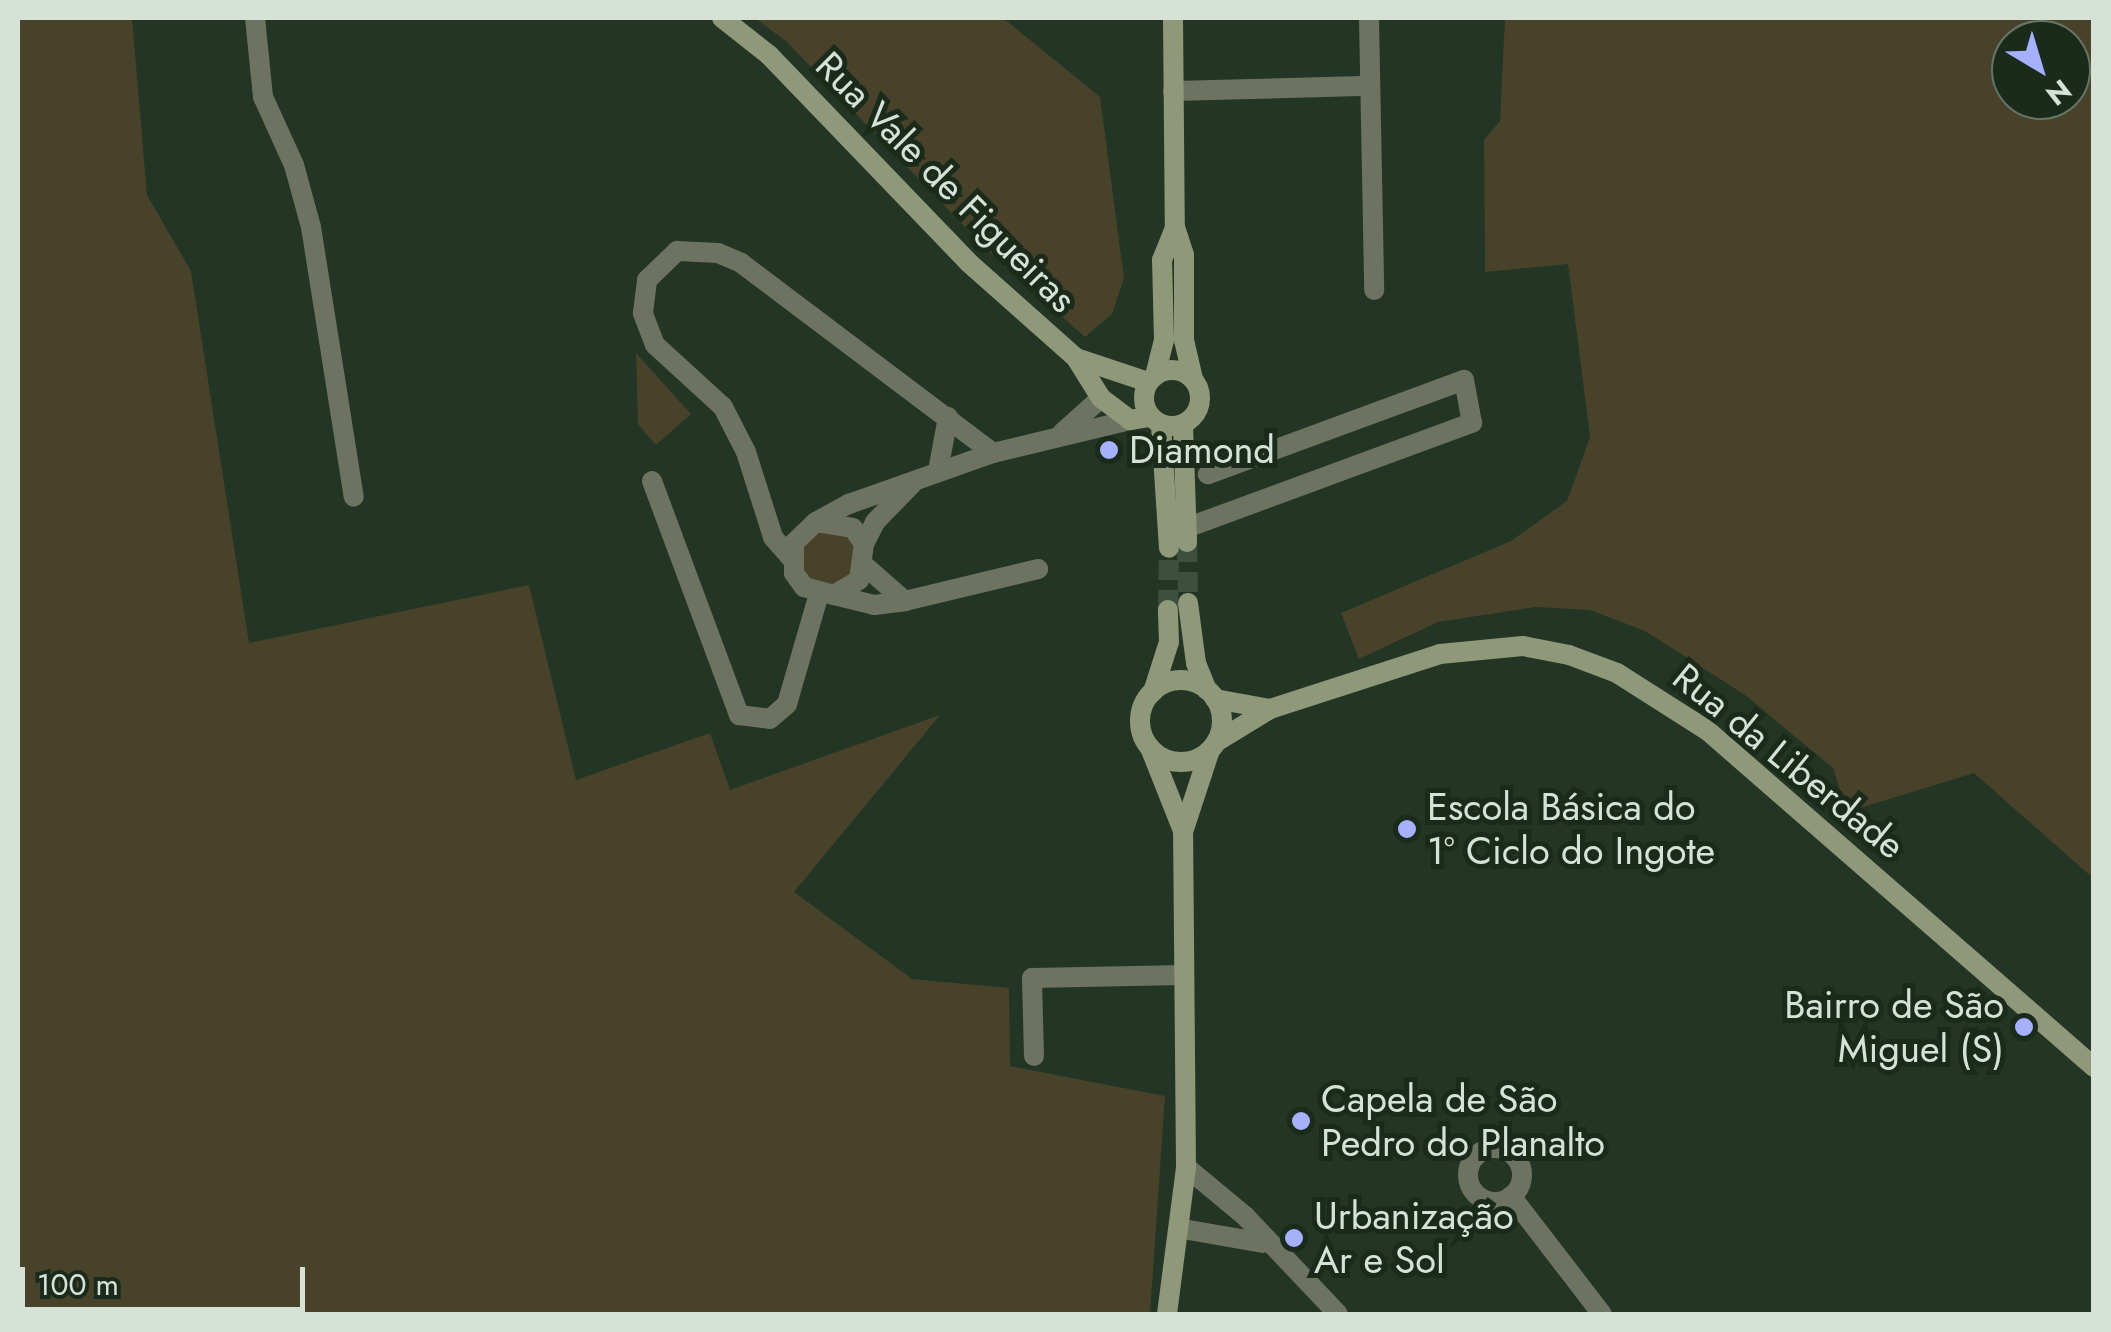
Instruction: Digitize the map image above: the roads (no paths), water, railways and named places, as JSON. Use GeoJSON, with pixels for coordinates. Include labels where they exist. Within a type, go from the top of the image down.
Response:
{"type":"FeatureCollection","features":[{"type":"Feature","properties":{"kind":"street"},"geometry":{"type":"LineString","coordinates":[[255,18],[264,97],[294,165],[312,228],[354,497]]}},
{"type":"Feature","properties":{"kind":"street","name":"Rua Vale de Figueiras"},"geometry":{"type":"LineString","coordinates":[[722,18],[770,56],[968,262],[1076,358],[1101,398],[1156,422]]}},
{"type":"Feature","properties":{"kind":"street"},"geometry":{"type":"LineString","coordinates":[[791,558],[803,530],[816,522],[928,474],[1062,433],[1156,422],[1199,406],[1184,340],[1184,255],[1175,227],[1173,18]]}},
{"type":"Feature","properties":{"kind":"street"},"geometry":{"type":"LineString","coordinates":[[1370,18],[1374,290]]}},
{"type":"Feature","properties":{"kind":"street"},"geometry":{"type":"LineString","coordinates":[[1172,91],[1370,86]]}},
{"type":"Feature","properties":{"kind":"street"},"geometry":{"type":"LineString","coordinates":[[1175,227],[1162,260],[1164,340],[1143,400],[1156,422],[1181,540],[1472,423],[1464,380],[1208,474]]}},
{"type":"Feature","properties":{"kind":"street"},"geometry":{"type":"LineString","coordinates":[[992,453],[741,263],[718,253],[677,251],[659,262],[647,280],[643,313],[655,345],[723,407],[746,452],[773,537],[791,558],[804,586],[826,595],[874,604],[905,602],[1038,568]]}},
{"type":"Feature","properties":{"kind":"street","name":"Rua Vale de Figueiras"},"geometry":{"type":"LineString","coordinates":[[1076,358],[1152,379]]}},
{"type":"Feature","properties":{"kind":"street"},"geometry":{"type":"LineString","coordinates":[[1152,379],[1179,371],[1193,379]]}},
{"type":"Feature","properties":{"kind":"street"},"geometry":{"type":"LineString","coordinates":[[1062,433],[1101,398]]}},
{"type":"Feature","properties":{"kind":"street"},"geometry":{"type":"LineString","coordinates":[[826,595],[848,590],[866,566],[864,544],[875,522],[928,474],[948,417]]}},
{"type":"Feature","properties":{"kind":"street"},"geometry":{"type":"LineString","coordinates":[[652,481],[740,714],[770,719],[786,704],[826,595]]}},
{"type":"Feature","properties":{"kind":"street"},"geometry":{"type":"LineString","coordinates":[[816,522],[835,520],[864,544]]}},
{"type":"Feature","properties":{"kind":"street"},"geometry":{"type":"LineString","coordinates":[[866,566],[905,602]]}},
{"type":"Feature","properties":{"kind":"street"},"geometry":{"type":"LineString","coordinates":[[1167,1314],[1183,1230],[1186,1166],[1184,832],[1222,720],[1196,663],[1188,602]]}},
{"type":"Feature","properties":{"kind":"street"},"geometry":{"type":"LineString","coordinates":[[1168,610],[1169,642],[1153,692],[1140,714],[1184,832]]}},
{"type":"Feature","properties":{"kind":"street","name":"Rua da Liberdade"},"geometry":{"type":"LineString","coordinates":[[1213,746],[1270,709],[1440,654],[1484,646],[1538,649],[1617,673],[1708,731],[2094,1067]]}},
{"type":"Feature","properties":{"kind":"street"},"geometry":{"type":"LineString","coordinates":[[1153,692],[1180,680],[1211,694]]}},
{"type":"Feature","properties":{"kind":"street","name":"Rua da Liberdade"},"geometry":{"type":"LineString","coordinates":[[1211,694],[1270,709]]}},
{"type":"Feature","properties":{"kind":"street"},"geometry":{"type":"LineString","coordinates":[[1151,750],[1187,762],[1213,746]]}},
{"type":"Feature","properties":{"kind":"street"},"geometry":{"type":"LineString","coordinates":[[1034,1056],[1032,978],[1184,974]]}},
{"type":"Feature","properties":{"kind":"street"},"geometry":{"type":"LineString","coordinates":[[1186,1166],[1245,1216],[1264,1243],[1338,1314]]}},
{"type":"Feature","properties":{"kind":"street"},"geometry":{"type":"LineString","coordinates":[[1511,1196],[1602,1314]]}},
{"type":"Feature","properties":{"kind":"street"},"geometry":{"type":"LineString","coordinates":[[1183,1230],[1264,1243]]}},
{"type":"Feature","properties":{"kind":"tunnel"},"geometry":{"type":"LineString","coordinates":[[1187,542],[1188,603]]}},
{"type":"Feature","properties":{"kind":"tunnel"},"geometry":{"type":"LineString","coordinates":[[1168,610],[1169,548]]}},
{"type":"Feature","properties":{"kind":"place","name":"Diamond"},"geometry":{"type":"Point","coordinates":[1109,450]}},
{"type":"Feature","properties":{"kind":"place","name":"Escola Básica do 1º Ciclo do Ingote"},"geometry":{"type":"Point","coordinates":[1407,829]}},
{"type":"Feature","properties":{"kind":"place","name":"Bairro de São Miguel (S)"},"geometry":{"type":"Point","coordinates":[2024,1027]}},
{"type":"Feature","properties":{"kind":"place","name":"Capela de São Pedro do Planalto"},"geometry":{"type":"Point","coordinates":[1301,1121]}},
{"type":"Feature","properties":{"kind":"place","name":"Urbanização Ar e Sol"},"geometry":{"type":"Point","coordinates":[1294,1238]}}]}
